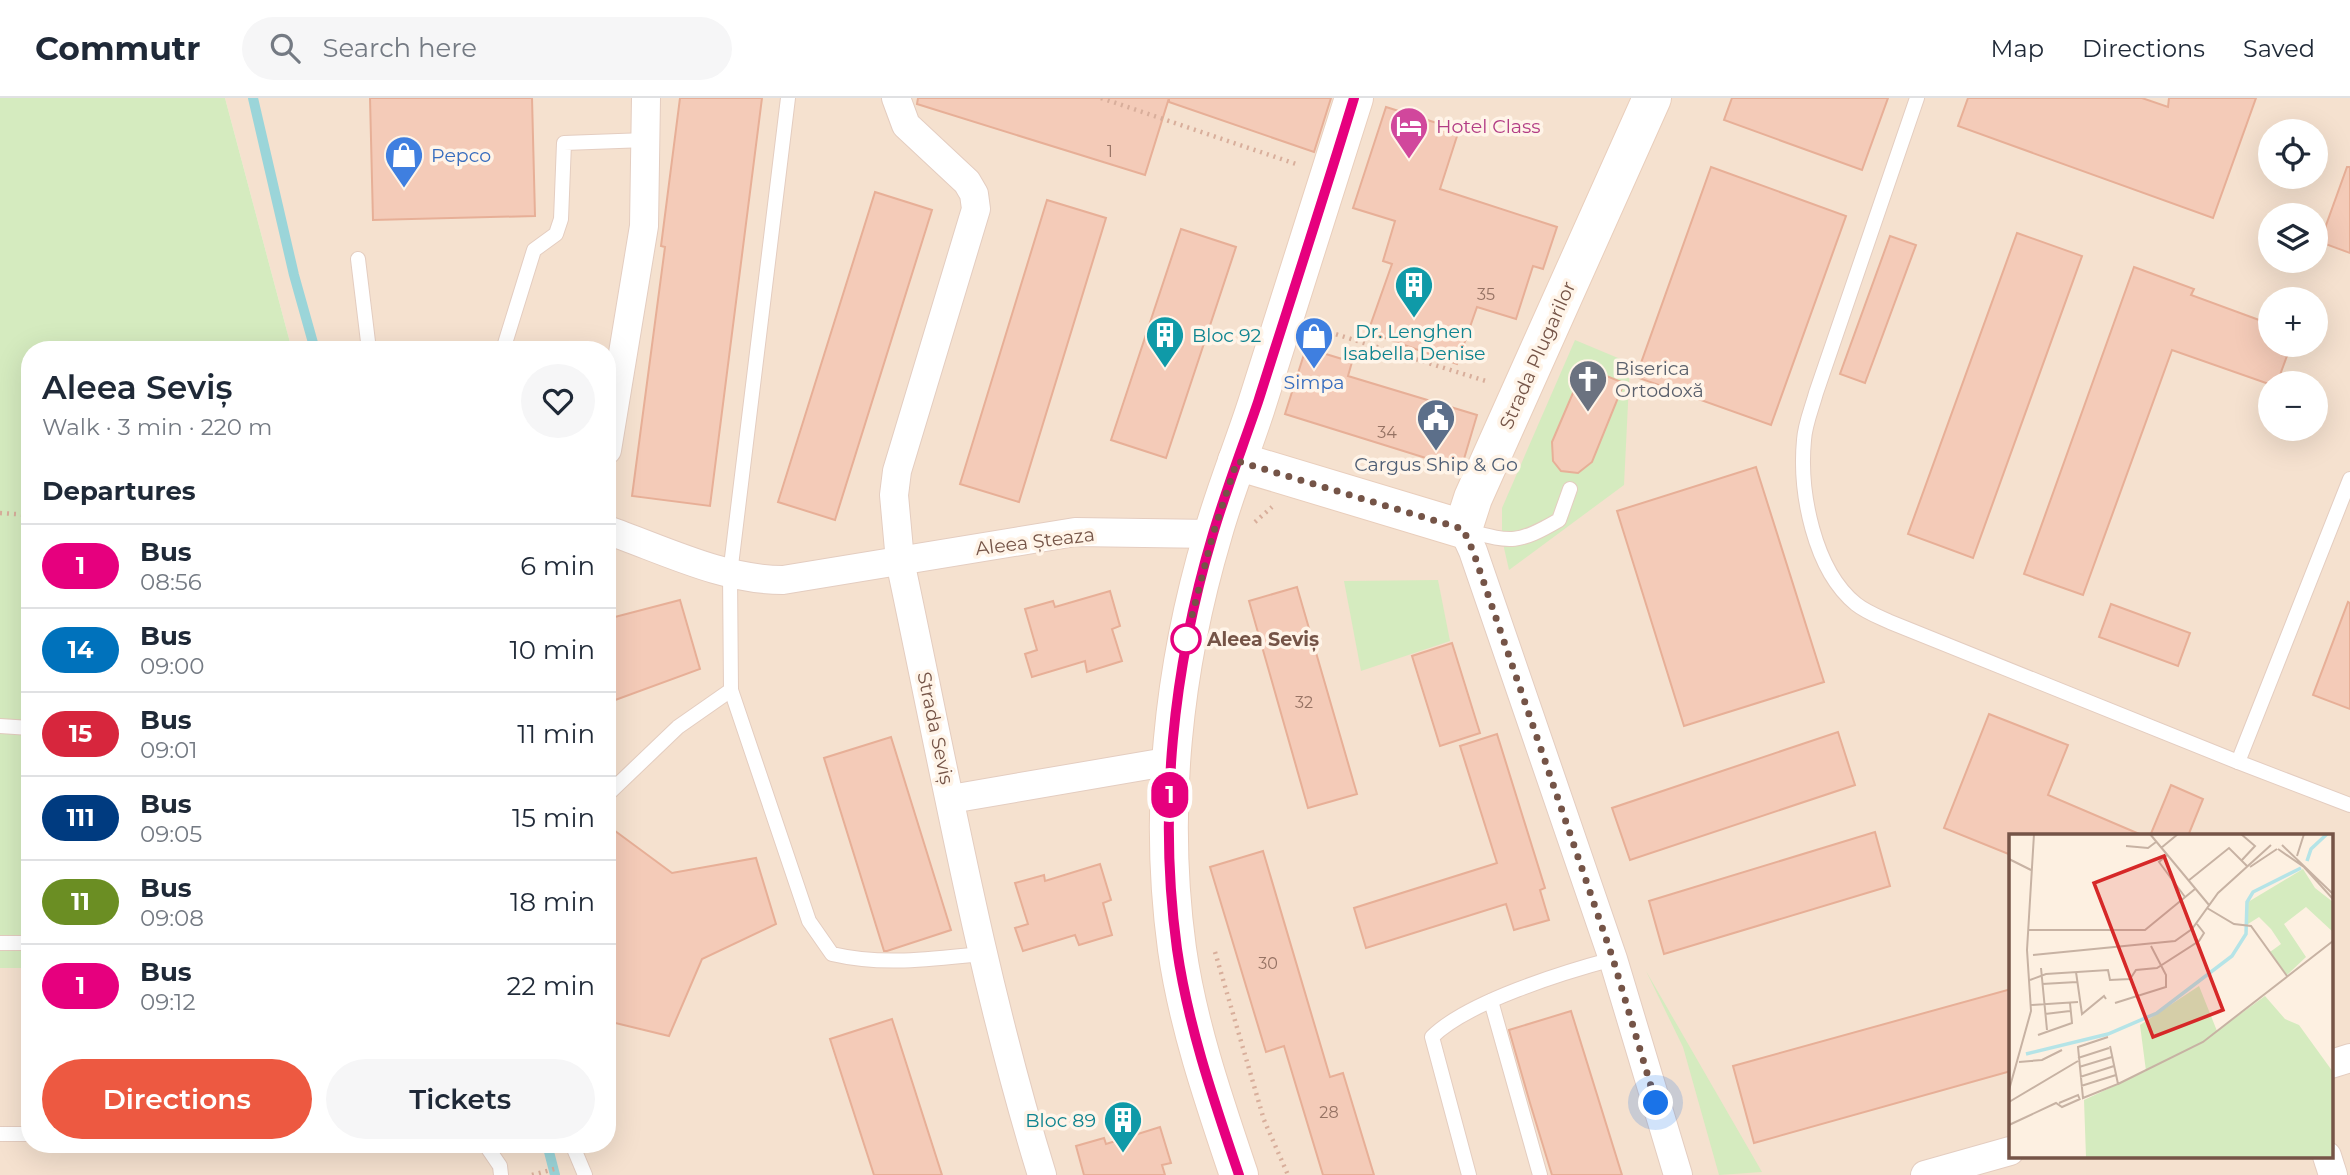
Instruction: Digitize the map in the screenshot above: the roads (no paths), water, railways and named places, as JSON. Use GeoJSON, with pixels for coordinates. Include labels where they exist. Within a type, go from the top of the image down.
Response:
{"type":"FeatureCollection","features":[{"type":"Feature","properties":{"kind":"street"},"geometry":{"type":"LineString","coordinates":[[616,396],[644,226],[646,98]]}},
{"type":"Feature","properties":{"kind":"street"},"geometry":{"type":"LineString","coordinates":[[616,533],[730,574],[758,580],[783,580],[900,561],[894,495],[897,471],[976,209],[974,194],[967,182],[906,125],[896,98]]}},
{"type":"Feature","properties":{"kind":"street"},"geometry":{"type":"LineString","coordinates":[[1239,1175],[1191,1019],[1177,950],[1170,875],[1172,761],[1182,659],[1213,534],[1354,98]]}},
{"type":"Feature","properties":{"kind":"street","name":"Strada Plugarilor"},"geometry":{"type":"LineString","coordinates":[[1463,529],[1473,498],[1652,98]]}},
{"type":"Feature","properties":{"kind":"street"},"geometry":{"type":"LineString","coordinates":[[1237,461],[1463,529],[1473,551],[1613,959],[1678,1175]]}},
{"type":"Feature","properties":{"kind":"street","name":"Aleea Șteaza"},"geometry":{"type":"LineString","coordinates":[[900,561],[1075,532],[1213,534]]}},
{"type":"Feature","properties":{"kind":"street","name":"Strada Seviș"},"geometry":{"type":"LineString","coordinates":[[900,561],[951,799],[1172,761]]}},
{"type":"Feature","properties":{"kind":"street"},"geometry":{"type":"LineString","coordinates":[[951,799],[981,954],[1011,1075],[1042,1175]]}},
{"type":"Feature","properties":{"kind":"street"},"geometry":{"type":"LineString","coordinates":[[2332,1064],[2350,1058]]}},
{"type":"Feature","properties":{"kind":"street"},"geometry":{"type":"LineString","coordinates":[[2328,1158],[2333,1175]]}},
{"type":"Feature","properties":{"kind":"street"},"geometry":{"type":"LineString","coordinates":[[1926,1175],[2003,1160]]}},
{"type":"Feature","properties":{"kind":"lane"},"geometry":{"type":"LineString","coordinates":[[788,98],[730,574],[731,690],[809,921],[832,954],[863,961],[901,962],[981,954]]}},
{"type":"Feature","properties":{"kind":"lane"},"geometry":{"type":"LineString","coordinates":[[1917,98],[1816,393],[1804,439],[1805,485],[1815,533],[1829,573],[1856,604],[1890,622],[2350,805]]}},
{"type":"Feature","properties":{"kind":"lane"},"geometry":{"type":"LineString","coordinates":[[506,341],[534,250],[556,234],[561,219],[564,143],[646,140]]}},
{"type":"Feature","properties":{"kind":"lane"},"geometry":{"type":"LineString","coordinates":[[358,259],[368,341]]}},
{"type":"Feature","properties":{"kind":"lane"},"geometry":{"type":"LineString","coordinates":[[2238,762],[2350,479]]}},
{"type":"Feature","properties":{"kind":"lane"},"geometry":{"type":"LineString","coordinates":[[1463,529],[1502,539],[1529,538],[1559,520],[1570,489]]}},
{"type":"Feature","properties":{"kind":"lane"},"geometry":{"type":"LineString","coordinates":[[616,786],[678,727],[731,690]]}},
{"type":"Feature","properties":{"kind":"lane"},"geometry":{"type":"LineString","coordinates":[[0,726],[21,727]]}},
{"type":"Feature","properties":{"kind":"lane"},"geometry":{"type":"LineString","coordinates":[[0,943],[21,943]]}},
{"type":"Feature","properties":{"kind":"lane"},"geometry":{"type":"LineString","coordinates":[[1469,1175],[1433,1037],[1441,1028],[1491,1001],[1613,959]]}},
{"type":"Feature","properties":{"kind":"lane"},"geometry":{"type":"LineString","coordinates":[[1491,1001],[1540,1175]]}},
{"type":"Feature","properties":{"kind":"lane"},"geometry":{"type":"LineString","coordinates":[[0,1134],[21,1134]]}},
{"type":"Feature","properties":{"kind":"lane"},"geometry":{"type":"LineString","coordinates":[[491,1153],[500,1166],[501,1175]]}},
{"type":"Feature","properties":{"kind":"lane"},"geometry":{"type":"LineString","coordinates":[[576,1153],[585,1175]]}},
{"type":"Feature","properties":{"kind":"waterway"},"geometry":{"type":"LineString","coordinates":[[253,98],[294,275],[312,341]]}},
{"type":"Feature","properties":{"kind":"waterway"},"geometry":{"type":"LineString","coordinates":[[549,1153],[555,1175]]}},
{"type":"Feature","properties":{"kind":"place","name":"Hotel Class"},"geometry":{"type":"Point","coordinates":[1409,160]}},
{"type":"Feature","properties":{"kind":"place","name":"Pepco"},"geometry":{"type":"Point","coordinates":[404,189]}},
{"type":"Feature","properties":{"kind":"place","name":"Dr. Lenghen Isabella Denise"},"geometry":{"type":"Point","coordinates":[1414,319]}},
{"type":"Feature","properties":{"kind":"place","name":"Bloc 92"},"geometry":{"type":"Point","coordinates":[1165,369]}},
{"type":"Feature","properties":{"kind":"place","name":"Simpa"},"geometry":{"type":"Point","coordinates":[1314,370]}},
{"type":"Feature","properties":{"kind":"place","name":"Biserica Ortodoxă"},"geometry":{"type":"Point","coordinates":[1588,413]}},
{"type":"Feature","properties":{"kind":"place","name":"Cargus Ship & Go"},"geometry":{"type":"Point","coordinates":[1436,452]}},
{"type":"Feature","properties":{"kind":"place","name":"Aleea Seviș"},"geometry":{"type":"Point","coordinates":[1186,639]}},
{"type":"Feature","properties":{"kind":"place","name":"Bloc 89"},"geometry":{"type":"Point","coordinates":[1123,1154]}}]}
